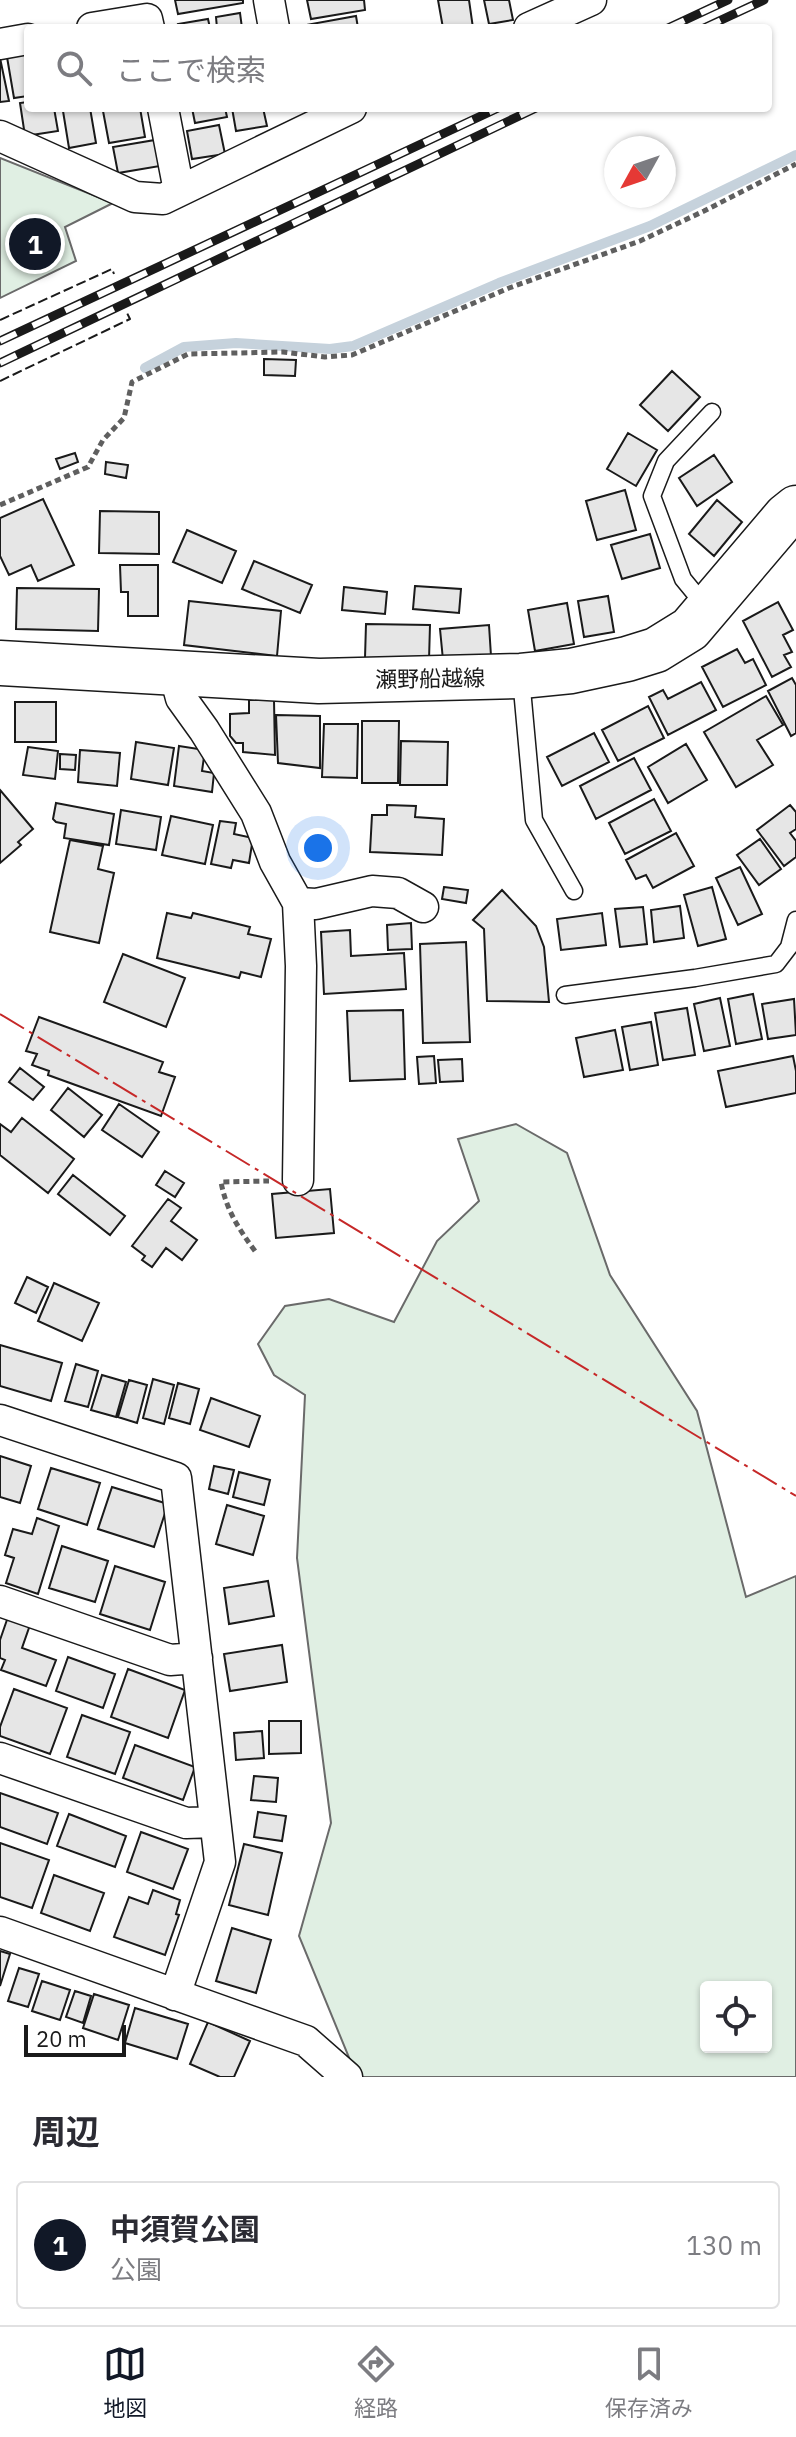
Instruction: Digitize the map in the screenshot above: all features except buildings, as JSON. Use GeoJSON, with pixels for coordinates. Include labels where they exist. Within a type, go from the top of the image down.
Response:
{"type":"FeatureCollection","features":[{"type":"Feature","properties":{"kind":"main road","name":"瀬野船越線"},"geometry":{"type":"LineString","coordinates":[[0,663],[319,681],[521,676],[571,671],[656,650],[690,629],[796,508]]}},
{"type":"Feature","properties":{"kind":"street"},"geometry":{"type":"LineString","coordinates":[[269,0],[273,24]]}},
{"type":"Feature","properties":{"kind":"street"},"geometry":{"type":"LineString","coordinates":[[538,24],[591,0]]}},
{"type":"Feature","properties":{"kind":"street"},"geometry":{"type":"LineString","coordinates":[[116,24],[147,19],[148,24]]}},
{"type":"Feature","properties":{"kind":"street"},"geometry":{"type":"LineString","coordinates":[[0,44],[24,40]]}},
{"type":"Feature","properties":{"kind":"street"},"geometry":{"type":"LineString","coordinates":[[164,112],[179,191]]}},
{"type":"Feature","properties":{"kind":"street"},"geometry":{"type":"LineString","coordinates":[[0,136],[135,197],[163,199],[291,121],[333,112]]}},
{"type":"Feature","properties":{"kind":"street"},"geometry":{"type":"LineString","coordinates":[[174,672],[181,698],[256,813],[275,862],[298,903],[301,966],[298,1180]]}},
{"type":"Feature","properties":{"kind":"street"},"geometry":{"type":"LineString","coordinates":[[298,903],[316,904],[372,891],[398,893],[423,907]]}},
{"type":"Feature","properties":{"kind":"street"},"geometry":{"type":"LineString","coordinates":[[0,1420],[176,1478],[220,1862],[175,1995]]}},
{"type":"Feature","properties":{"kind":"street"},"geometry":{"type":"LineString","coordinates":[[0,1601],[170,1660],[197,1658]]}},
{"type":"Feature","properties":{"kind":"street"},"geometry":{"type":"LineString","coordinates":[[0,1758],[186,1823],[215,1822]]}},
{"type":"Feature","properties":{"kind":"street"},"geometry":{"type":"LineString","coordinates":[[0,1932],[306,2041],[347,2077]]}},
{"type":"Feature","properties":{"kind":"lane"},"geometry":{"type":"LineString","coordinates":[[707,608],[683,579],[652,496],[666,461],[712,412]]}},
{"type":"Feature","properties":{"kind":"lane"},"geometry":{"type":"LineString","coordinates":[[521,676],[534,820],[574,891]]}},
{"type":"Feature","properties":{"kind":"lane"},"geometry":{"type":"LineString","coordinates":[[565,995],[776,964],[789,947],[796,920]]}},
{"type":"Feature","properties":{"kind":"path"},"geometry":{"type":"LineString","coordinates":[[0,505],[88,467],[103,440],[124,418],[132,382],[188,354],[283,352],[325,357],[352,355],[509,288],[640,241],[796,164]]}},
{"type":"Feature","properties":{"kind":"path"},"geometry":{"type":"LineString","coordinates":[[255,1251],[225,1204],[221,1182],[298,1180]]}},
{"type":"Feature","properties":{"kind":"green space"},"geometry":{"type":"Polygon","coordinates":[[[0,158],[113,203],[65,227],[76,261],[0,298],[0,158]]]}},
{"type":"Feature","properties":{"kind":"green space"},"geometry":{"type":"Polygon","coordinates":[[[516,1124],[567,1153],[610,1275],[697,1411],[746,1597],[796,1576],[796,2077],[357,2077],[299,1936],[331,1823],[297,1558],[305,1395],[274,1375],[258,1344],[285,1306],[329,1299],[394,1322],[437,1241],[479,1201],[458,1139],[516,1124]]]}},
{"type":"Feature","properties":{"kind":"waterway"},"geometry":{"type":"LineString","coordinates":[[145,368],[184,347],[236,343],[330,349],[353,346],[499,283],[650,226],[796,155]]}},
{"type":"Feature","properties":{"kind":"railway"},"geometry":{"type":"LineString","coordinates":[[677,24],[728,0]]}},
{"type":"Feature","properties":{"kind":"railway"},"geometry":{"type":"LineString","coordinates":[[713,24],[764,0]]}},
{"type":"Feature","properties":{"kind":"railway"},"geometry":{"type":"LineString","coordinates":[[0,341],[489,112]]}},
{"type":"Feature","properties":{"kind":"railway"},"geometry":{"type":"LineString","coordinates":[[0,363],[528,112]]}},
{"type":"Feature","properties":{"kind":"fence"},"geometry":{"type":"LineString","coordinates":[[0,320],[112,269],[114,274]]}},
{"type":"Feature","properties":{"kind":"fence"},"geometry":{"type":"LineString","coordinates":[[0,381],[130,319],[127,313]]}},
{"type":"Feature","properties":{"kind":"power"},"geometry":{"type":"LineString","coordinates":[[0,1014],[796,1496]]}},
{"type":"Feature","properties":{"kind":"place","name":"中須賀公園"},"geometry":{"type":"Point","coordinates":[35,244]}}]}
